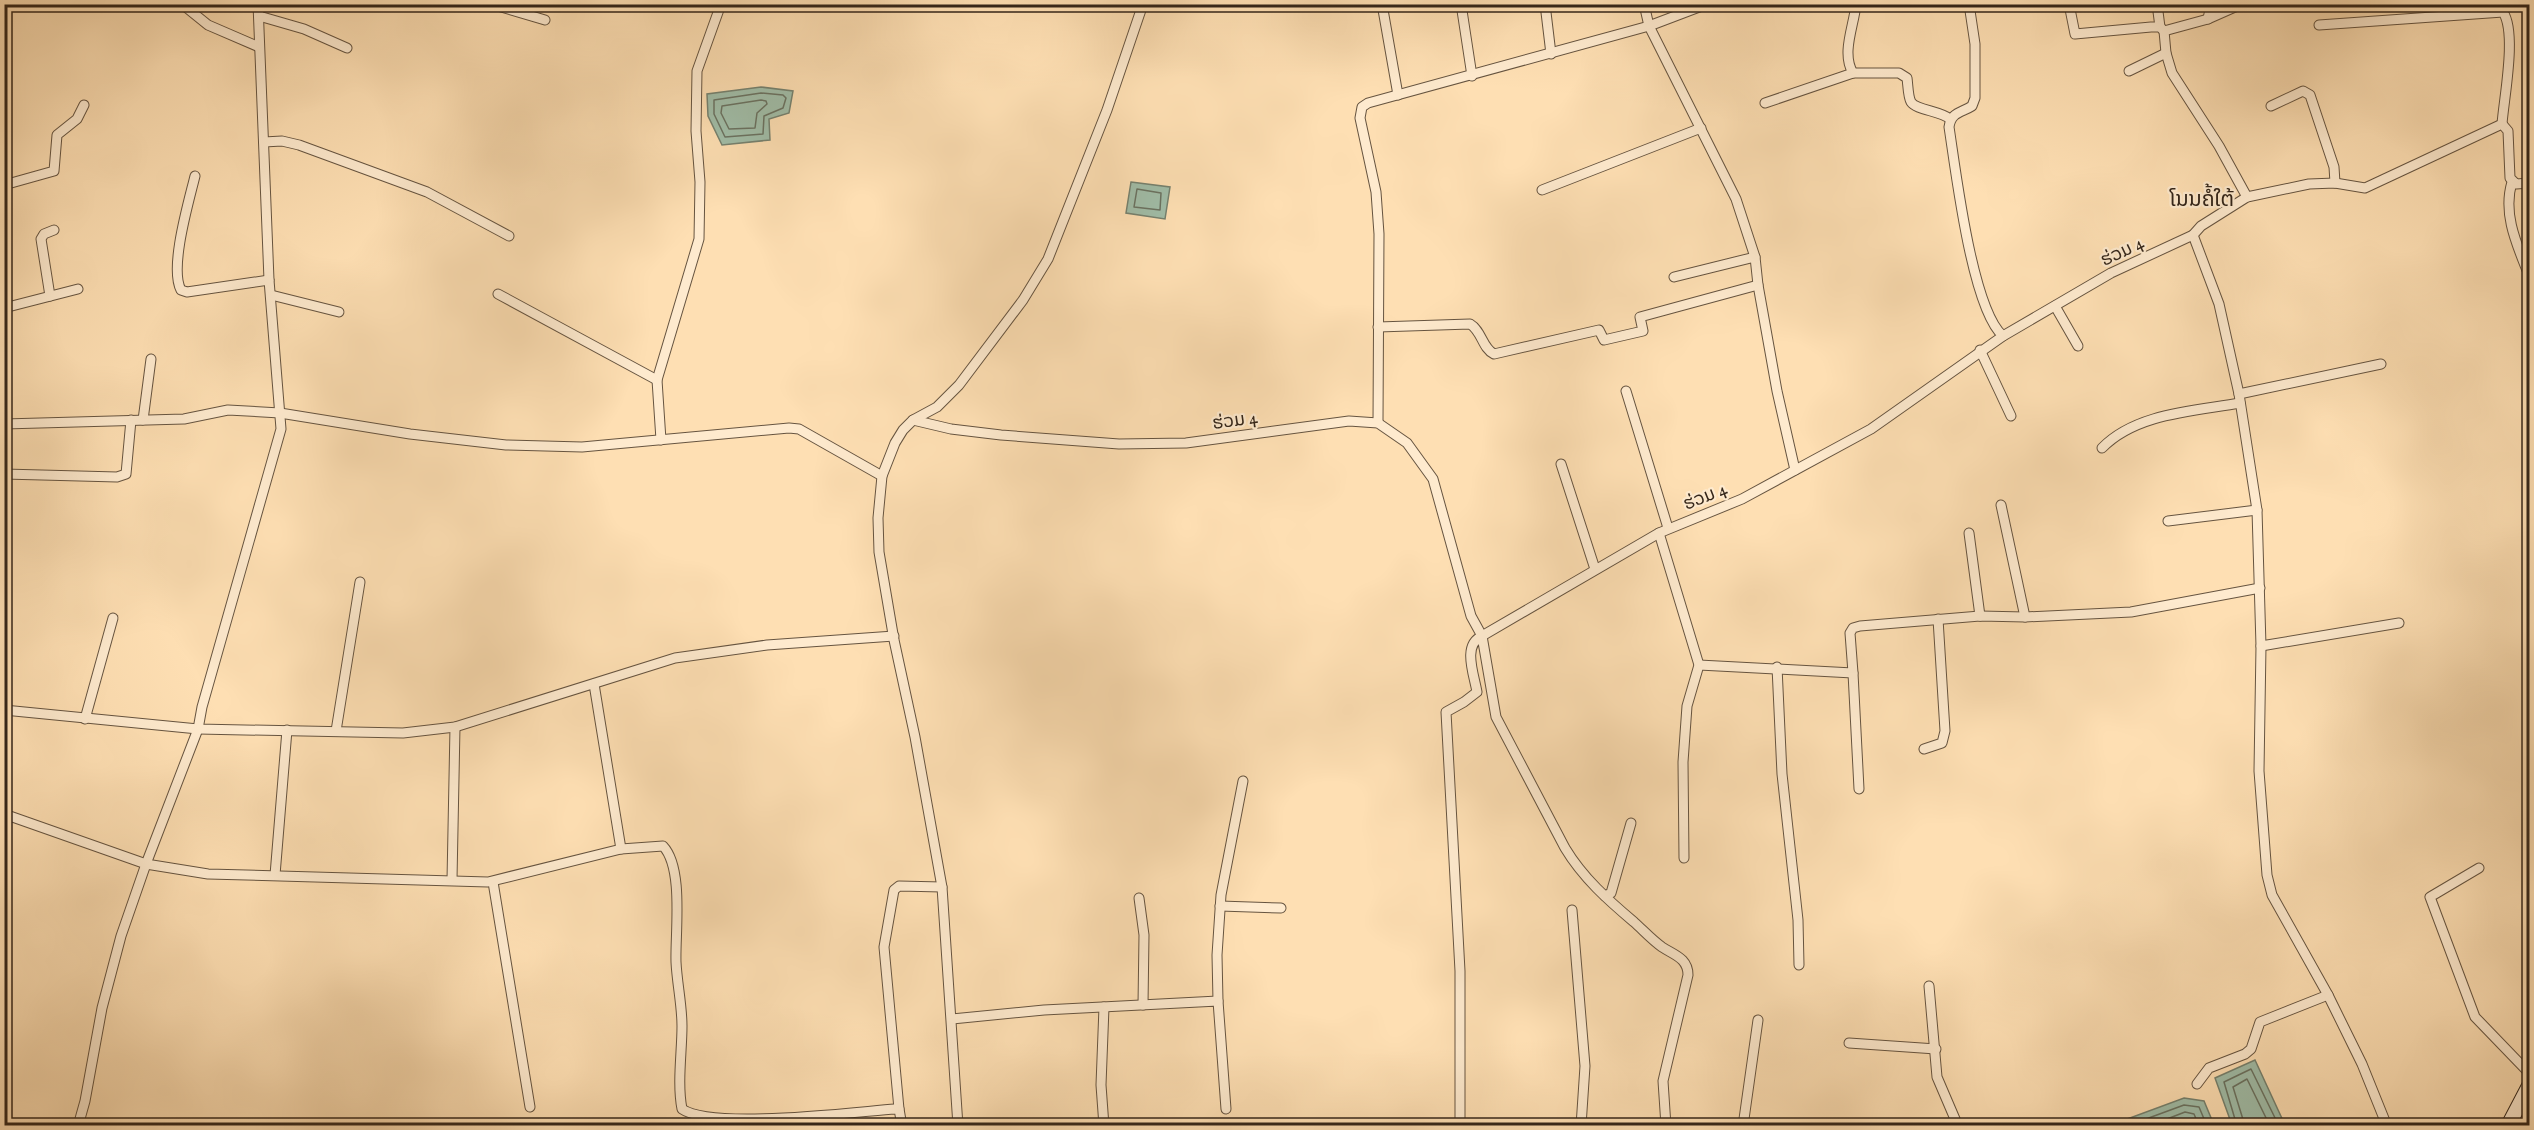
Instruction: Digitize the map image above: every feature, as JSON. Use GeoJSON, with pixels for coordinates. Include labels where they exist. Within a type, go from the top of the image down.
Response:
{"type":"FeatureCollection","features":[{"type":"Feature","properties":{"kind":"main road"},"geometry":{"type":"LineString","coordinates":[[2508,1125],[2529,1084]]}},
{"type":"Feature","properties":{"kind":"street"},"geometry":{"type":"LineString","coordinates":[[182,4],[208,25],[259,46]]}},
{"type":"Feature","properties":{"kind":"street"},"geometry":{"type":"LineString","coordinates":[[78,1125],[85,1101],[102,1008],[121,936],[198,729],[202,707],[280,429],[268,280],[258,4]]}},
{"type":"Feature","properties":{"kind":"street"},"geometry":{"type":"LineString","coordinates":[[491,4],[544,20]]}},
{"type":"Feature","properties":{"kind":"street"},"geometry":{"type":"LineString","coordinates":[[661,440],[657,380],[699,239],[697,71],[721,4]]}},
{"type":"Feature","properties":{"kind":"street"},"geometry":{"type":"LineString","coordinates":[[958,1125],[942,887],[879,552],[878,518],[882,476],[895,443],[912,420],[937,406],[959,385],[1023,300],[1047,259],[1102,121],[1143,4]]}},
{"type":"Feature","properties":{"kind":"street"},"geometry":{"type":"LineString","coordinates":[[1382,4],[1398,95]]}},
{"type":"Feature","properties":{"kind":"street"},"geometry":{"type":"LineString","coordinates":[[1461,4],[1472,76]]}},
{"type":"Feature","properties":{"kind":"street"},"geometry":{"type":"LineString","coordinates":[[1545,4],[1551,54]]}},
{"type":"Feature","properties":{"kind":"street"},"geometry":{"type":"LineString","coordinates":[[1644,4],[1649,26],[1736,199],[1755,257],[1777,391],[1796,471]]}},
{"type":"Feature","properties":{"kind":"street"},"geometry":{"type":"LineString","coordinates":[[1666,1125],[1663,1081],[1688,967],[1683,960],[1660,946],[1605,896],[1577,868],[1560,840],[1496,717],[1482,636],[1471,616],[1433,479],[1407,443],[1378,423],[1379,234],[1376,192],[1360,118],[1362,107],[1368,103],[1649,26],[1707,4]]}},
{"type":"Feature","properties":{"kind":"street"},"geometry":{"type":"LineString","coordinates":[[1853,73],[1849,66],[1847,51],[1856,4]]}},
{"type":"Feature","properties":{"kind":"street"},"geometry":{"type":"LineString","coordinates":[[1969,4],[1975,44],[1975,98],[1972,106],[1955,113],[1950,119],[1949,127],[1965,228],[1984,305],[1996,330],[2003,336]]}},
{"type":"Feature","properties":{"kind":"street"},"geometry":{"type":"LineString","coordinates":[[2069,4],[2075,34],[2162,29],[2208,19],[2242,4]]}},
{"type":"Feature","properties":{"kind":"street"},"geometry":{"type":"LineString","coordinates":[[2157,4],[2172,73],[2219,146],[2247,197]]}},
{"type":"Feature","properties":{"kind":"street"},"geometry":{"type":"LineString","coordinates":[[2208,19],[2211,4]]}},
{"type":"Feature","properties":{"kind":"street"},"geometry":{"type":"LineString","coordinates":[[2319,25],[2418,19],[2481,8],[2503,12],[2507,20],[2509,41],[2502,123],[2508,131],[2512,182],[2508,197],[2510,223],[2529,278]]}},
{"type":"Feature","properties":{"kind":"street"},"geometry":{"type":"LineString","coordinates":[[259,16],[304,29],[347,48]]}},
{"type":"Feature","properties":{"kind":"street"},"geometry":{"type":"LineString","coordinates":[[2128,70],[2166,53]]}},
{"type":"Feature","properties":{"kind":"street"},"geometry":{"type":"LineString","coordinates":[[1765,103],[1853,73],[1899,74],[1907,78],[1911,101],[1916,106],[1944,113],[1950,119]]}},
{"type":"Feature","properties":{"kind":"street"},"geometry":{"type":"LineString","coordinates":[[2271,106],[2303,91],[2310,95],[2334,167],[2335,183]]}},
{"type":"Feature","properties":{"kind":"street"},"geometry":{"type":"LineString","coordinates":[[4,185],[54,171],[57,135],[77,119],[84,105]]}},
{"type":"Feature","properties":{"kind":"street","name":"ຮ່ວມ 4"},"geometry":{"type":"LineString","coordinates":[[1482,636],[1668,528],[1742,498],[1871,429],[1980,350],[2111,273],[2193,235],[2201,226],[2247,197],[2309,184],[2335,183],[2365,188],[2502,123]]}},
{"type":"Feature","properties":{"kind":"street"},"geometry":{"type":"LineString","coordinates":[[1542,190],[1701,128]]}},
{"type":"Feature","properties":{"kind":"street"},"geometry":{"type":"LineString","coordinates":[[264,142],[282,141],[299,145],[427,192],[509,236]]}},
{"type":"Feature","properties":{"kind":"street"},"geometry":{"type":"LineString","coordinates":[[195,176],[181,231],[177,279],[181,290],[187,292],[268,280]]}},
{"type":"Feature","properties":{"kind":"street"},"geometry":{"type":"LineString","coordinates":[[2512,182],[2529,183]]}},
{"type":"Feature","properties":{"kind":"street"},"geometry":{"type":"LineString","coordinates":[[50,296],[41,239],[44,234],[54,230]]}},
{"type":"Feature","properties":{"kind":"street"},"geometry":{"type":"LineString","coordinates":[[2193,235],[2219,304],[2240,399],[2257,510],[2261,646],[2259,771],[2267,875],[2272,895],[2328,995],[2362,1064],[2387,1125]]}},
{"type":"Feature","properties":{"kind":"street"},"geometry":{"type":"LineString","coordinates":[[1674,277],[1755,257]]}},
{"type":"Feature","properties":{"kind":"street"},"geometry":{"type":"LineString","coordinates":[[1378,327],[1470,324],[1476,328],[1488,351],[1494,354],[1599,330],[1604,340],[1642,331],[1640,317],[1758,285]]}},
{"type":"Feature","properties":{"kind":"street"},"geometry":{"type":"LineString","coordinates":[[4,308],[78,289]]}},
{"type":"Feature","properties":{"kind":"street"},"geometry":{"type":"LineString","coordinates":[[498,294],[657,380]]}},
{"type":"Feature","properties":{"kind":"street"},"geometry":{"type":"LineString","coordinates":[[271,295],[339,312]]}},
{"type":"Feature","properties":{"kind":"street"},"geometry":{"type":"LineString","coordinates":[[2055,306],[2078,345]]}},
{"type":"Feature","properties":{"kind":"street"},"geometry":{"type":"LineString","coordinates":[[1980,350],[2011,416]]}},
{"type":"Feature","properties":{"kind":"street"},"geometry":{"type":"LineString","coordinates":[[143,420],[151,359]]}},
{"type":"Feature","properties":{"kind":"street"},"geometry":{"type":"LineString","coordinates":[[2102,448],[2112,439],[2161,417],[2381,364]]}},
{"type":"Feature","properties":{"kind":"street"},"geometry":{"type":"LineString","coordinates":[[1626,391],[1668,528]]}},
{"type":"Feature","properties":{"kind":"street"},"geometry":{"type":"LineString","coordinates":[[4,424],[184,419],[228,410],[280,413],[410,434],[506,445],[582,447],[789,428],[799,429],[882,476]]}},
{"type":"Feature","properties":{"kind":"street"},"geometry":{"type":"LineString","coordinates":[[4,474],[117,477],[126,474],[131,420]]}},
{"type":"Feature","properties":{"kind":"street","name":"ຮ່ວມ 4"},"geometry":{"type":"LineString","coordinates":[[912,420],[951,429],[1001,435],[1119,444],[1186,443],[1349,421],[1378,423]]}},
{"type":"Feature","properties":{"kind":"street"},"geometry":{"type":"LineString","coordinates":[[1561,464],[1594,569]]}},
{"type":"Feature","properties":{"kind":"street"},"geometry":{"type":"LineString","coordinates":[[2001,505],[2025,617]]}},
{"type":"Feature","properties":{"kind":"street"},"geometry":{"type":"LineString","coordinates":[[2168,521],[2257,510]]}},
{"type":"Feature","properties":{"kind":"street"},"geometry":{"type":"LineString","coordinates":[[1659,533],[1699,664],[1688,706],[1683,762],[1684,858]]}},
{"type":"Feature","properties":{"kind":"street"},"geometry":{"type":"LineString","coordinates":[[1969,533],[1980,616]]}},
{"type":"Feature","properties":{"kind":"street"},"geometry":{"type":"LineString","coordinates":[[336,730],[360,582]]}},
{"type":"Feature","properties":{"kind":"street"},"geometry":{"type":"LineString","coordinates":[[1859,789],[1850,633],[1853,628],[1980,616],[2025,617],[2131,612],[2260,588]]}},
{"type":"Feature","properties":{"kind":"street"},"geometry":{"type":"LineString","coordinates":[[85,719],[113,618]]}},
{"type":"Feature","properties":{"kind":"street"},"geometry":{"type":"LineString","coordinates":[[1924,749],[1942,743],[1945,731],[1938,619]]}},
{"type":"Feature","properties":{"kind":"street"},"geometry":{"type":"LineString","coordinates":[[2261,646],[2399,623]]}},
{"type":"Feature","properties":{"kind":"street"},"geometry":{"type":"LineString","coordinates":[[4,710],[198,729],[404,733],[455,727],[675,658],[767,645],[894,636]]}},
{"type":"Feature","properties":{"kind":"street"},"geometry":{"type":"LineString","coordinates":[[1477,692],[1470,647],[1474,639],[1482,636]]}},
{"type":"Feature","properties":{"kind":"street"},"geometry":{"type":"LineString","coordinates":[[1699,664],[1853,673]]}},
{"type":"Feature","properties":{"kind":"street"},"geometry":{"type":"LineString","coordinates":[[1777,667],[1782,774],[1798,920],[1799,965]]}},
{"type":"Feature","properties":{"kind":"street"},"geometry":{"type":"LineString","coordinates":[[594,684],[621,849]]}},
{"type":"Feature","properties":{"kind":"street"},"geometry":{"type":"LineString","coordinates":[[1460,1125],[1460,971],[1446,712],[1490,685]]}},
{"type":"Feature","properties":{"kind":"street"},"geometry":{"type":"LineString","coordinates":[[452,880],[455,727]]}},
{"type":"Feature","properties":{"kind":"street"},"geometry":{"type":"LineString","coordinates":[[275,875],[287,730]]}},
{"type":"Feature","properties":{"kind":"street"},"geometry":{"type":"LineString","coordinates":[[1226,1109],[1217,955],[1220,906],[1243,781]]}},
{"type":"Feature","properties":{"kind":"street"},"geometry":{"type":"LineString","coordinates":[[4,814],[146,864],[208,874],[388,881],[493,882],[553,864],[621,849],[663,846],[669,852],[673,867],[678,910],[676,962],[682,1023],[681,1105],[684,1111],[716,1117],[775,1119],[899,1109]]}},
{"type":"Feature","properties":{"kind":"street"},"geometry":{"type":"LineString","coordinates":[[1605,896],[1611,893],[1631,823]]}},
{"type":"Feature","properties":{"kind":"street"},"geometry":{"type":"LineString","coordinates":[[2479,868],[2430,897],[2475,1017],[2529,1074]]}},
{"type":"Feature","properties":{"kind":"street"},"geometry":{"type":"LineString","coordinates":[[493,882],[530,1107]]}},
{"type":"Feature","properties":{"kind":"street"},"geometry":{"type":"LineString","coordinates":[[902,1125],[885,946],[894,890],[895,886],[942,887]]}},
{"type":"Feature","properties":{"kind":"street"},"geometry":{"type":"LineString","coordinates":[[1139,898],[1144,935],[1143,1005]]}},
{"type":"Feature","properties":{"kind":"street"},"geometry":{"type":"LineString","coordinates":[[1220,906],[1281,908]]}},
{"type":"Feature","properties":{"kind":"street"},"geometry":{"type":"LineString","coordinates":[[1572,910],[1585,1066],[1581,1125]]}},
{"type":"Feature","properties":{"kind":"street"},"geometry":{"type":"LineString","coordinates":[[1929,986],[1937,1077],[1958,1125]]}},
{"type":"Feature","properties":{"kind":"street"},"geometry":{"type":"LineString","coordinates":[[2197,1084],[2209,1068],[2245,1054],[2251,1049],[2260,1022],[2328,995]]}},
{"type":"Feature","properties":{"kind":"street"},"geometry":{"type":"LineString","coordinates":[[952,1019],[1218,1001]]}},
{"type":"Feature","properties":{"kind":"street"},"geometry":{"type":"LineString","coordinates":[[1104,1007],[1101,1085],[1104,1125]]}},
{"type":"Feature","properties":{"kind":"street"},"geometry":{"type":"LineString","coordinates":[[1743,1125],[1758,1020]]}},
{"type":"Feature","properties":{"kind":"street"},"geometry":{"type":"LineString","coordinates":[[1849,1043],[1936,1049]]}},
{"type":"Feature","properties":{"kind":"water"},"geometry":{"type":"Polygon","coordinates":[[[761,87],[793,91],[789,113],[769,119],[770,140],[722,145],[708,116],[707,94],[761,87]]]}},
{"type":"Feature","properties":{"kind":"water"},"geometry":{"type":"Polygon","coordinates":[[[1131,182],[1170,187],[1165,219],[1126,213],[1131,182]]]}},
{"type":"Feature","properties":{"kind":"water"},"geometry":{"type":"Polygon","coordinates":[[[2255,1060],[2285,1125],[2232,1125],[2215,1078],[2255,1060]]]}},
{"type":"Feature","properties":{"kind":"water"},"geometry":{"type":"Polygon","coordinates":[[[2184,1098],[2204,1101],[2214,1125],[2111,1125],[2184,1098]]]}},
{"type":"Feature","properties":{"kind":"district","name":"ໂນນຄໍ້ໃຕ້"},"geometry":{"type":"Point","coordinates":[2202,199]}}]}
